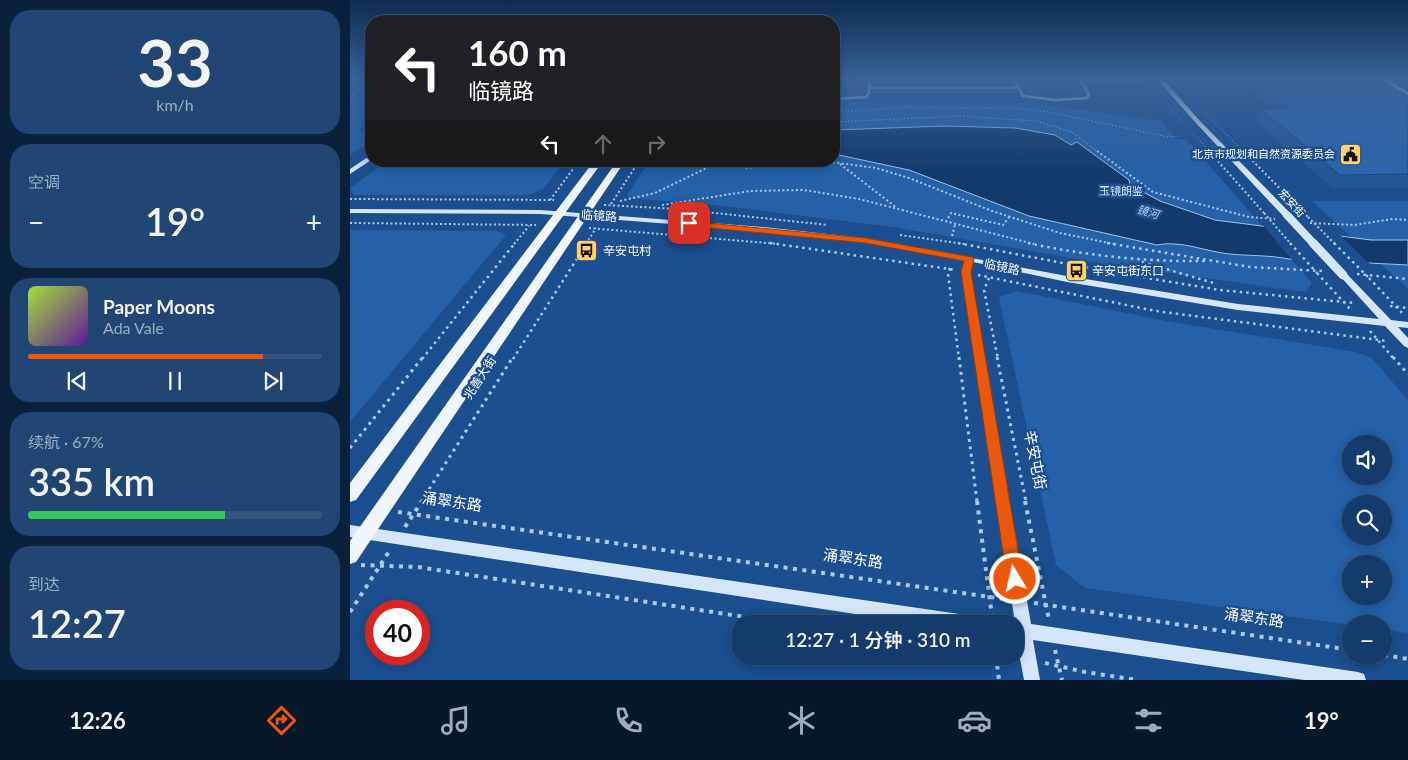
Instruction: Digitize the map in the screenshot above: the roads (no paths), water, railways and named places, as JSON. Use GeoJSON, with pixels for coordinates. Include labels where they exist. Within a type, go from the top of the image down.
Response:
{"type":"FeatureCollection","features":[{"type":"Feature","properties":{"kind":"main road"},"geometry":{"type":"LineString","coordinates":[[350,496],[595,167]]}},
{"type":"Feature","properties":{"kind":"main road","name":"兆善大街"},"geometry":{"type":"LineString","coordinates":[[355,560],[358,532],[381,510],[618,167]]}},
{"type":"Feature","properties":{"kind":"street","name":"宏安街"},"geometry":{"type":"LineString","coordinates":[[1186,110],[1407,344]]}},
{"type":"Feature","properties":{"kind":"street"},"geometry":{"type":"LineString","coordinates":[[350,172],[365,161]]}},
{"type":"Feature","properties":{"kind":"street","name":"临镜路"},"geometry":{"type":"LineString","coordinates":[[350,211],[540,212],[763,229],[855,239],[954,256],[1067,280],[1238,307],[1408,325]]}},
{"type":"Feature","properties":{"kind":"street"},"geometry":{"type":"LineString","coordinates":[[969,259],[966,272],[1019,601],[1019,615]]}},
{"type":"Feature","properties":{"kind":"street"},"geometry":{"type":"LineString","coordinates":[[358,532],[914,615]]}},
{"type":"Feature","properties":{"kind":"street"},"geometry":{"type":"LineString","coordinates":[[1024,631],[1358,680]]}},
{"type":"Feature","properties":{"kind":"street"},"geometry":{"type":"LineString","coordinates":[[1024,644],[1032,680]]}},
{"type":"Feature","properties":{"kind":"water","name":"镜河"},"geometry":{"type":"Polygon","coordinates":[[[945,126],[1015,128],[1055,135],[1071,145],[1077,142],[1129,180],[1130,185],[1160,201],[1215,220],[1371,240],[1408,240],[1408,265],[1289,259],[1221,253],[1185,245],[1157,245],[1029,216],[909,170],[840,155],[840,130],[945,126]]]}},
{"type":"Feature","properties":{"kind":"place","name":"北京市规划和自然资源委员会"},"geometry":{"type":"Point","coordinates":[1351,154]}},
{"type":"Feature","properties":{"kind":"place","name":"辛安屯村"},"geometry":{"type":"Point","coordinates":[587,251]}},
{"type":"Feature","properties":{"kind":"place","name":"辛安屯街东口"},"geometry":{"type":"Point","coordinates":[1076,271]}},
{"type":"Feature","properties":{"kind":"park label","name":"玉镜朗鉴"},"geometry":{"type":"Point","coordinates":[1121,191]}}]}
